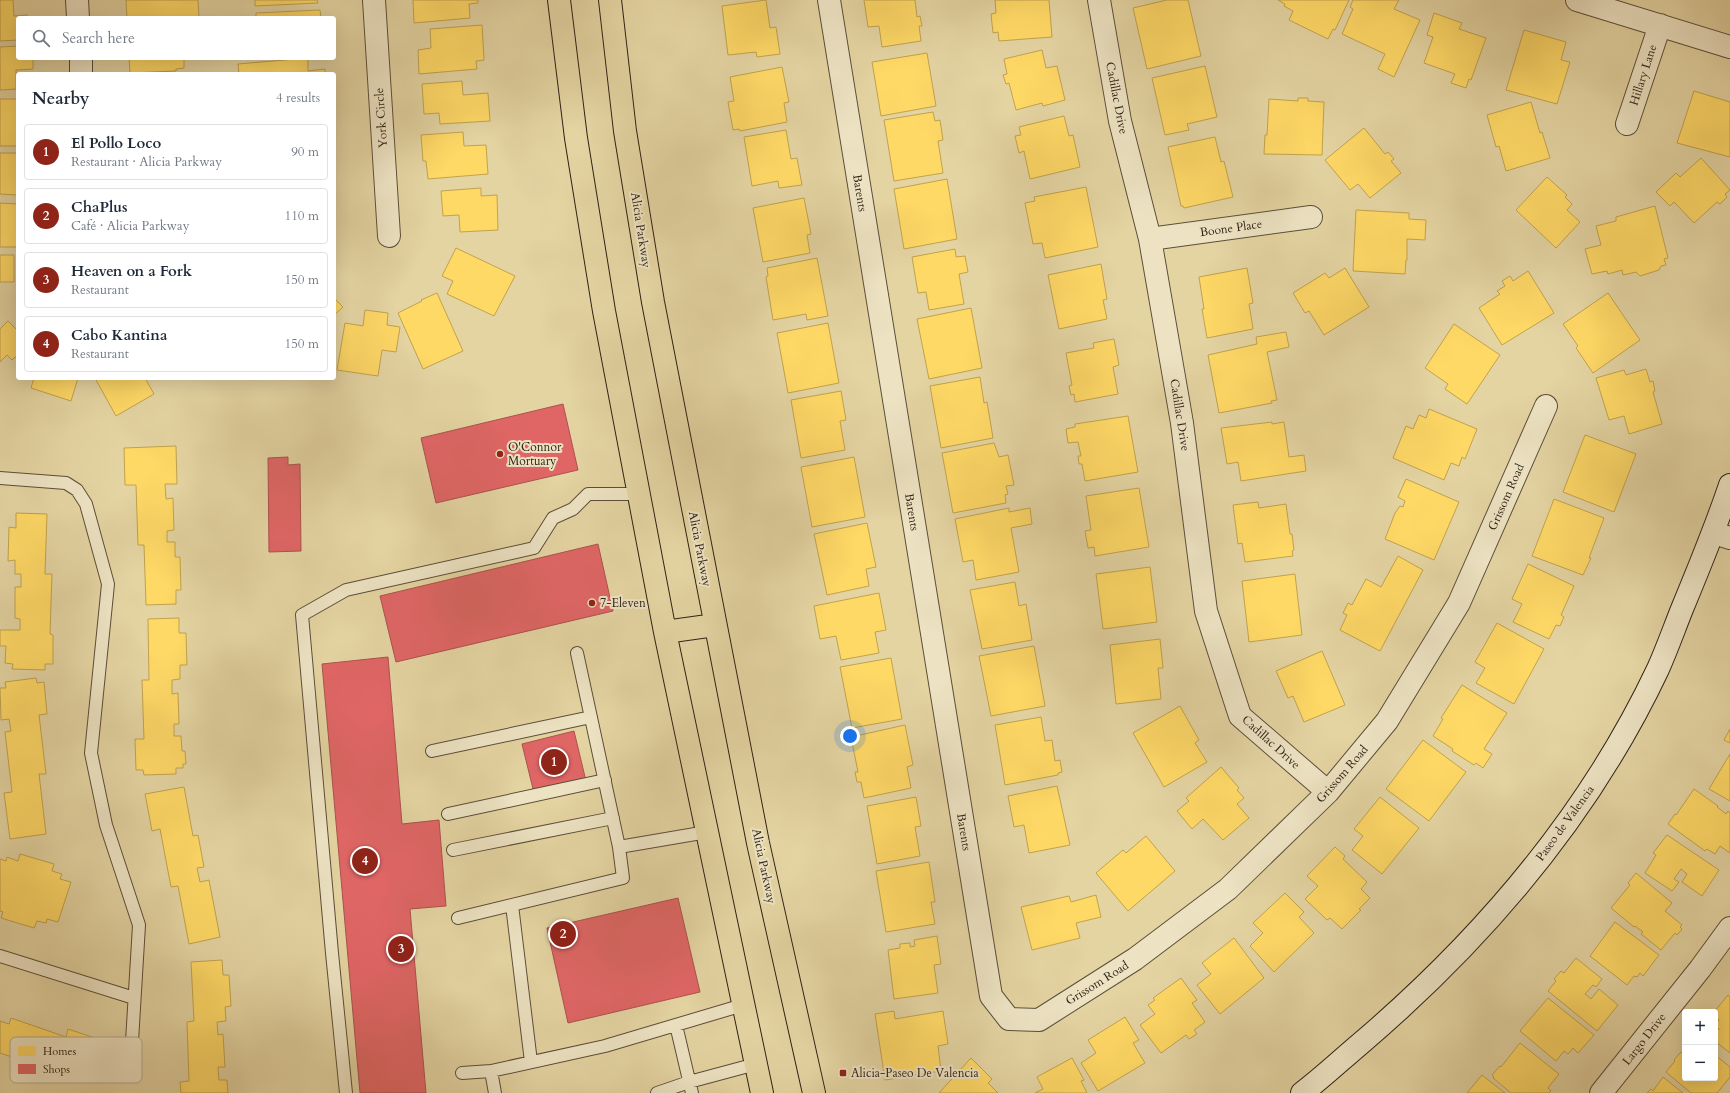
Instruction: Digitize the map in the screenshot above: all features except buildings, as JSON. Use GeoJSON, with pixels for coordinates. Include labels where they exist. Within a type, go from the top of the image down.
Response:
{"type":"FeatureCollection","features":[{"type":"Feature","properties":{"kind":"main road"},"geometry":{"type":"LineString","coordinates":[[559,0],[576,138],[604,311],[665,632],[762,1093]]}},
{"type":"Feature","properties":{"kind":"main road","name":"Alicia Parkway"},"geometry":{"type":"LineString","coordinates":[[610,0],[625,131],[652,294],[758,843],[814,1093]]}},
{"type":"Feature","properties":{"kind":"main road"},"geometry":{"type":"LineString","coordinates":[[665,632],[715,625]]}},
{"type":"Feature","properties":{"kind":"street"},"geometry":{"type":"LineString","coordinates":[[77,0],[78,16]]}},
{"type":"Feature","properties":{"kind":"street","name":"York Circle"},"geometry":{"type":"LineString","coordinates":[[374,0],[389,236]]}},
{"type":"Feature","properties":{"kind":"street","name":"Barents"},"geometry":{"type":"LineString","coordinates":[[829,0],[991,996],[1009,1019]]}},
{"type":"Feature","properties":{"kind":"street","name":"Cadillac Drive"},"geometry":{"type":"LineString","coordinates":[[1099,0],[1120,121],[1150,239],[1182,423],[1206,611],[1240,716],[1328,792]]}},
{"type":"Feature","properties":{"kind":"street"},"geometry":{"type":"LineString","coordinates":[[1577,0],[1730,47]]}},
{"type":"Feature","properties":{"kind":"street","name":"Hillary Lane"},"geometry":{"type":"LineString","coordinates":[[1627,124],[1660,25]]}},
{"type":"Feature","properties":{"kind":"street"},"geometry":{"type":"LineString","coordinates":[[80,60],[82,72]]}},
{"type":"Feature","properties":{"kind":"street","name":"Boone Place"},"geometry":{"type":"LineString","coordinates":[[1150,239],[1311,217]]}},
{"type":"Feature","properties":{"kind":"street","name":"Grissom Road"},"geometry":{"type":"LineString","coordinates":[[1009,1019],[1039,1020],[1135,960],[1228,889],[1328,792],[1388,721],[1459,603],[1546,406]]}},
{"type":"Feature","properties":{"kind":"street","name":"Paseo de Valencia"},"geometry":{"type":"LineString","coordinates":[[1302,1093],[1395,1014],[1462,949],[1526,876],[1573,816],[1618,743],[1658,669],[1722,535],[1730,485]]}},
{"type":"Feature","properties":{"kind":"street","name":"Largo Drive"},"geometry":{"type":"LineString","coordinates":[[1601,1093],[1700,969],[1730,928]]}},
{"type":"Feature","properties":{"kind":"lane"},"geometry":{"type":"LineString","coordinates":[[0,478],[66,483],[77,490],[86,504],[108,584],[91,753],[106,825],[139,925],[131,1037]]}},
{"type":"Feature","properties":{"kind":"lane"},"geometry":{"type":"LineString","coordinates":[[346,1093],[302,615],[346,590],[534,548],[553,518],[573,509],[588,494],[639,494]]}},
{"type":"Feature","properties":{"kind":"lane"},"geometry":{"type":"LineString","coordinates":[[458,918],[623,878],[619,846],[577,653]]}},
{"type":"Feature","properties":{"kind":"lane"},"geometry":{"type":"LineString","coordinates":[[432,751],[591,717]]}},
{"type":"Feature","properties":{"kind":"lane"},"geometry":{"type":"LineString","coordinates":[[448,814],[605,780]]}},
{"type":"Feature","properties":{"kind":"lane"},"geometry":{"type":"LineString","coordinates":[[453,850],[613,818]]}},
{"type":"Feature","properties":{"kind":"lane"},"geometry":{"type":"LineString","coordinates":[[619,846],[708,832]]}},
{"type":"Feature","properties":{"kind":"lane"},"geometry":{"type":"LineString","coordinates":[[512,905],[531,1062]]}},
{"type":"Feature","properties":{"kind":"lane"},"geometry":{"type":"LineString","coordinates":[[0,956],[134,998]]}},
{"type":"Feature","properties":{"kind":"lane"},"geometry":{"type":"LineString","coordinates":[[462,1073],[491,1071],[605,1046],[743,1005]]}},
{"type":"Feature","properties":{"kind":"lane"},"geometry":{"type":"LineString","coordinates":[[676,1025],[691,1088]]}},
{"type":"Feature","properties":{"kind":"lane"},"geometry":{"type":"LineString","coordinates":[[658,1093],[691,1088],[756,1064]]}},
{"type":"Feature","properties":{"kind":"lane"},"geometry":{"type":"LineString","coordinates":[[491,1071],[495,1093]]}},
{"type":"Feature","properties":{"kind":"place","name":"O'Connor Mortuary"},"geometry":{"type":"Point","coordinates":[500,454]}},
{"type":"Feature","properties":{"kind":"place","name":"7-Eleven"},"geometry":{"type":"Point","coordinates":[592,603]}},
{"type":"Feature","properties":{"kind":"place","name":"El Pollo Loco"},"geometry":{"type":"Point","coordinates":[554,762]}},
{"type":"Feature","properties":{"kind":"place","name":"Cabo Kantina"},"geometry":{"type":"Point","coordinates":[365,861]}},
{"type":"Feature","properties":{"kind":"place","name":"ChaPlus"},"geometry":{"type":"Point","coordinates":[563,934]}},
{"type":"Feature","properties":{"kind":"place","name":"Heaven on a Fork"},"geometry":{"type":"Point","coordinates":[401,949]}},
{"type":"Feature","properties":{"kind":"place","name":"Alicia-Paseo De Valencia"},"geometry":{"type":"Point","coordinates":[843,1073]}}]}
